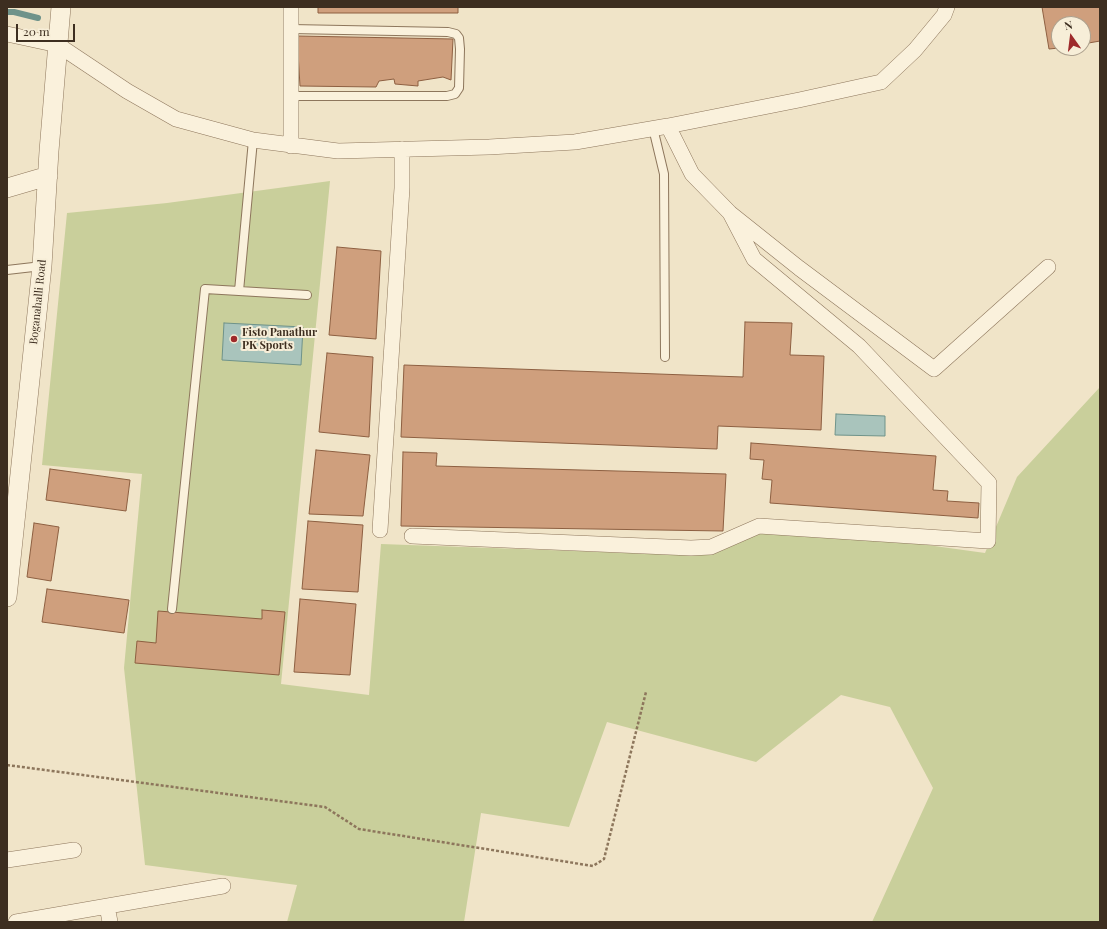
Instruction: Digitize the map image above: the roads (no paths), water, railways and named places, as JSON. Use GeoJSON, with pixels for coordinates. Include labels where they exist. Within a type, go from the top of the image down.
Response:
{"type":"FeatureCollection","features":[{"type":"Feature","properties":{"kind":"street","name":"Boganahalli Road"},"geometry":{"type":"LineString","coordinates":[[7,597],[42,266],[61,7]]}},
{"type":"Feature","properties":{"kind":"street"},"geometry":{"type":"LineString","coordinates":[[291,7],[291,138]]}},
{"type":"Feature","properties":{"kind":"street"},"geometry":{"type":"LineString","coordinates":[[7,34],[58,45],[120,87],[176,119],[253,140],[291,138],[338,151],[489,147],[575,142],[668,126],[881,82],[915,50],[944,15],[948,7]]}},
{"type":"Feature","properties":{"kind":"street"},"geometry":{"type":"LineString","coordinates":[[668,126],[692,174],[730,213],[799,268],[934,369],[1048,267]]}},
{"type":"Feature","properties":{"kind":"street"},"geometry":{"type":"LineString","coordinates":[[380,530],[402,188],[402,149]]}},
{"type":"Feature","properties":{"kind":"street"},"geometry":{"type":"LineString","coordinates":[[7,188],[48,176]]}},
{"type":"Feature","properties":{"kind":"street"},"geometry":{"type":"LineString","coordinates":[[412,536],[691,548],[711,547],[759,526],[988,541],[989,483],[859,346],[754,259],[730,213]]}},
{"type":"Feature","properties":{"kind":"street"},"geometry":{"type":"LineString","coordinates":[[7,860],[74,850]]}},
{"type":"Feature","properties":{"kind":"street"},"geometry":{"type":"LineString","coordinates":[[16,922],[223,886]]}},
{"type":"Feature","properties":{"kind":"street"},"geometry":{"type":"LineString","coordinates":[[107,906],[110,922]]}},
{"type":"Feature","properties":{"kind":"lane"},"geometry":{"type":"LineString","coordinates":[[291,29],[448,32],[456,34],[459,38],[460,49],[459,88],[454,94],[447,96],[292,96]]}},
{"type":"Feature","properties":{"kind":"lane"},"geometry":{"type":"LineString","coordinates":[[653,128],[664,174],[665,357]]}},
{"type":"Feature","properties":{"kind":"lane"},"geometry":{"type":"LineString","coordinates":[[239,290],[253,140]]}},
{"type":"Feature","properties":{"kind":"lane"},"geometry":{"type":"LineString","coordinates":[[7,270],[42,266]]}},
{"type":"Feature","properties":{"kind":"lane"},"geometry":{"type":"LineString","coordinates":[[172,608],[205,289],[307,295]]}},
{"type":"Feature","properties":{"kind":"water"},"geometry":{"type":"Polygon","coordinates":[[[224,323],[303,327],[301,365],[222,360],[224,323]]]}},
{"type":"Feature","properties":{"kind":"water"},"geometry":{"type":"Polygon","coordinates":[[[836,414],[885,416],[885,436],[835,435],[836,414]]]}},
{"type":"Feature","properties":{"kind":"waterway"},"geometry":{"type":"LineString","coordinates":[[7,12],[14,12],[38,18]]}},
{"type":"Feature","properties":{"kind":"place","name":"Fisto Panathur PK Sports"},"geometry":{"type":"Point","coordinates":[234,339]}}]}
